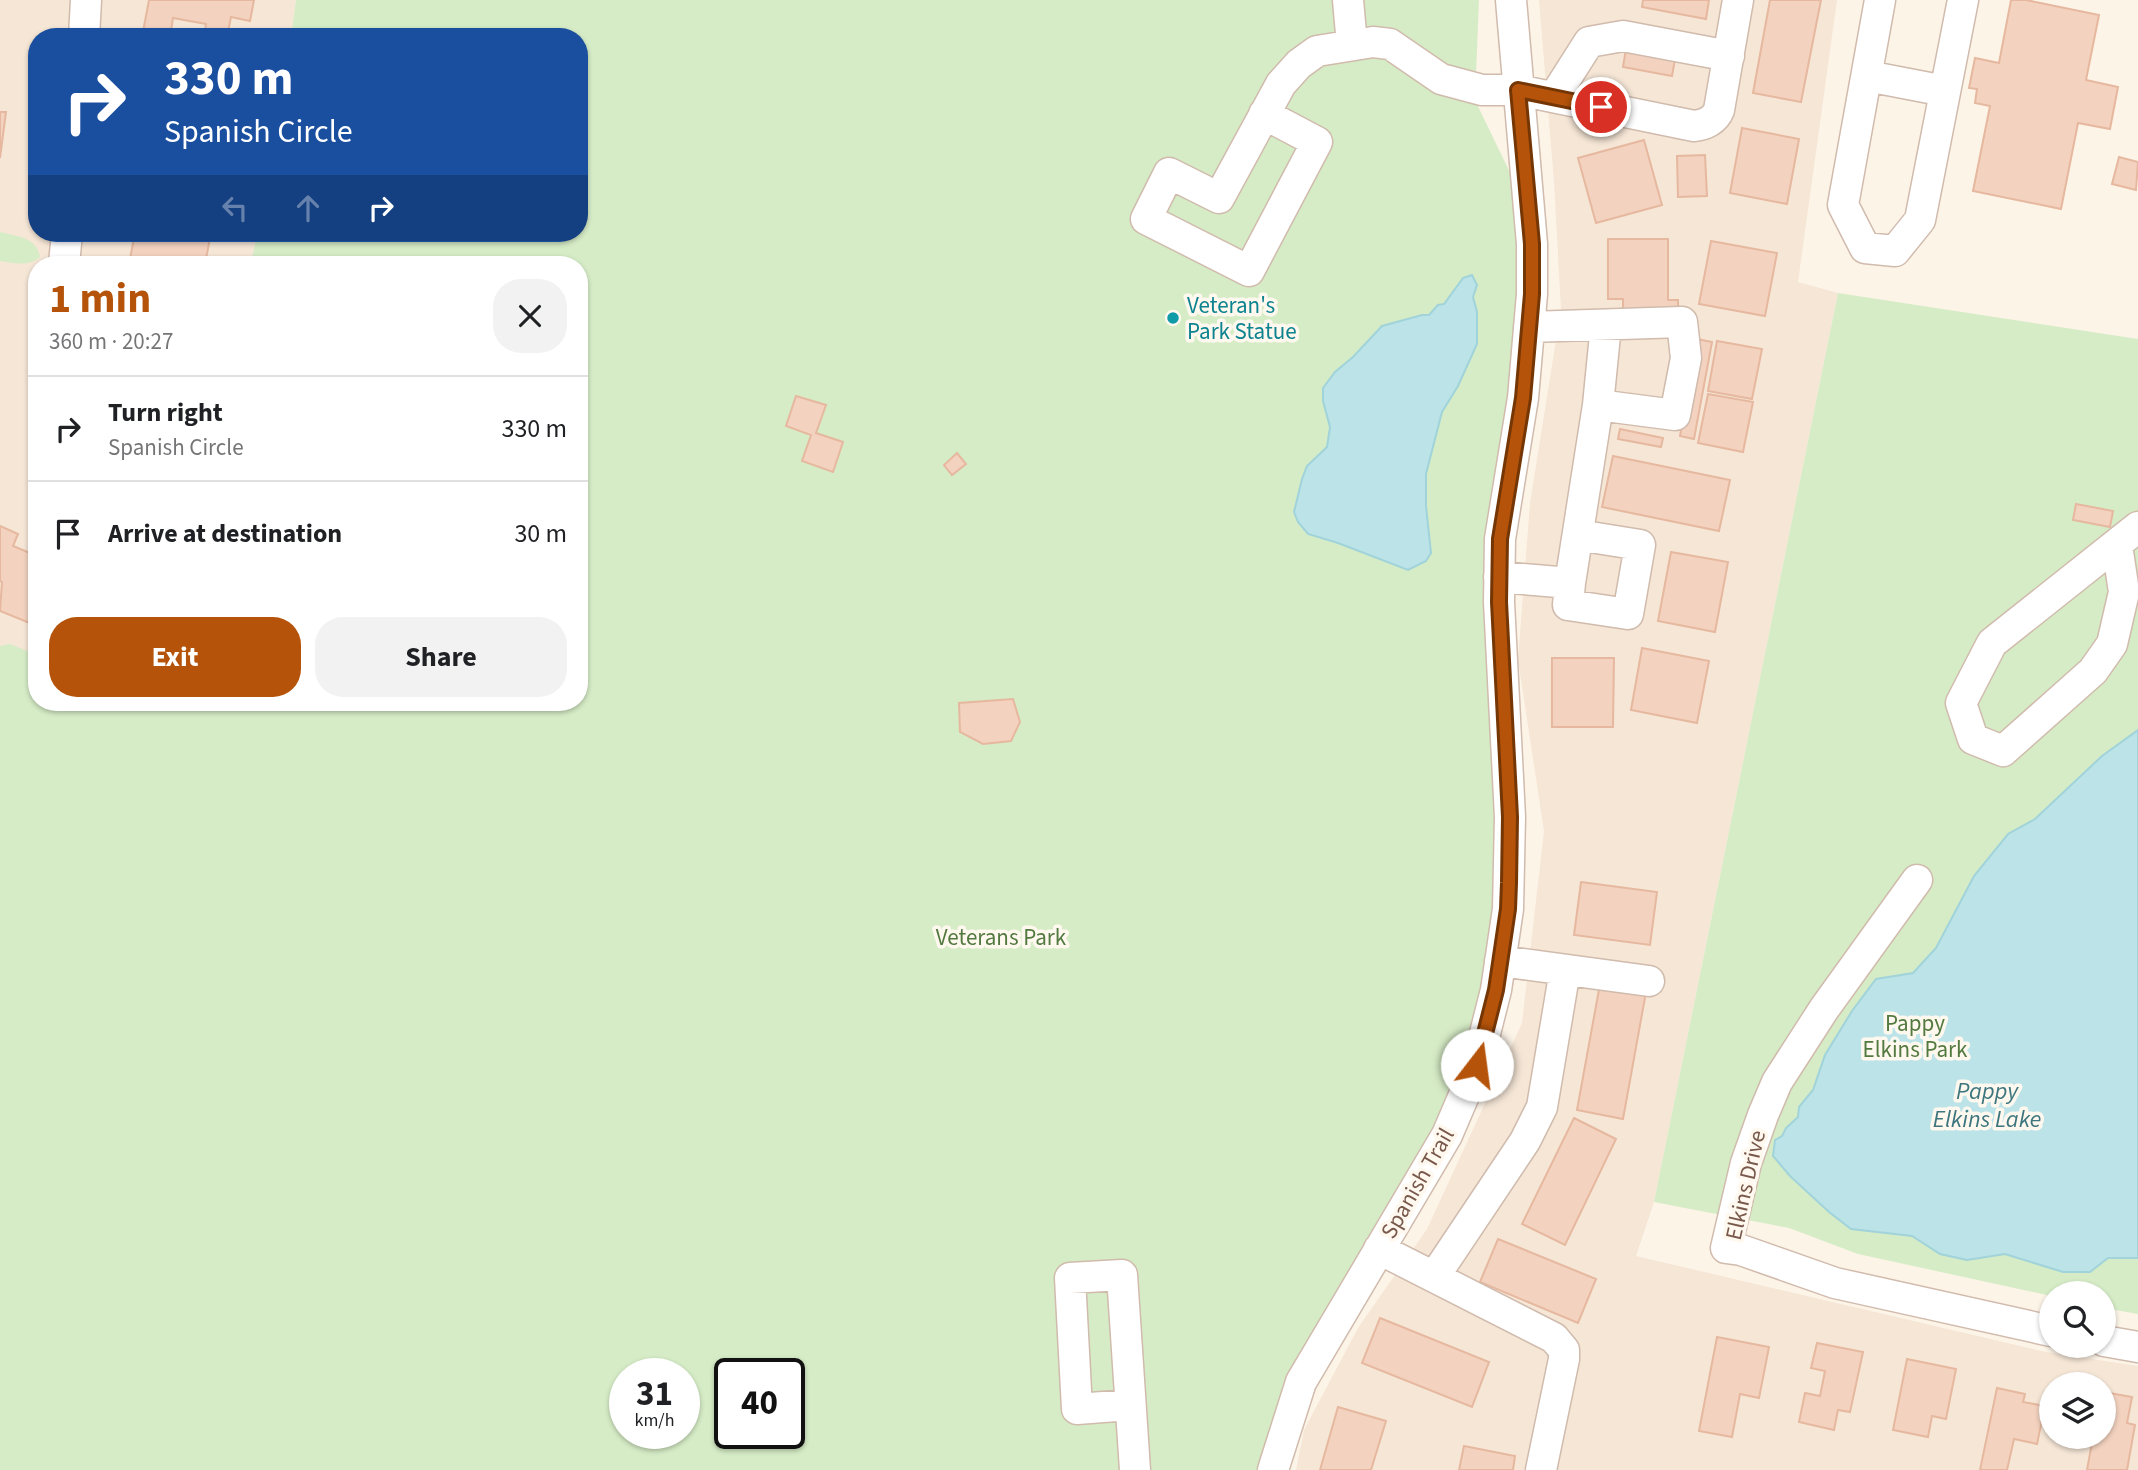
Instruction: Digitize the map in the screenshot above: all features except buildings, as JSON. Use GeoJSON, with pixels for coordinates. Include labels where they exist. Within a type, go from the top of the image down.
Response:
{"type":"FeatureCollection","features":[{"type":"Feature","properties":{"kind":"street"},"geometry":{"type":"LineString","coordinates":[[84,28],[86,0]]}},
{"type":"Feature","properties":{"kind":"street"},"geometry":{"type":"LineString","coordinates":[[1348,0],[1352,45]]}},
{"type":"Feature","properties":{"kind":"street","name":"Spanish Trail"},"geometry":{"type":"LineString","coordinates":[[1273,1470],[1301,1382],[1447,1135],[1477,1065],[1496,990],[1508,909],[1510,817],[1499,577],[1500,539],[1523,398],[1532,294],[1532,244],[1511,0]]}},
{"type":"Feature","properties":{"kind":"street"},"geometry":{"type":"LineString","coordinates":[[1264,114],[1317,142],[1249,271],[1146,219],[1169,173],[1219,198],[1280,84],[1299,64],[1317,51],[1352,45],[1373,42],[1390,44],[1441,79],[1482,90],[1518,90],[1704,125],[1717,116],[1738,0]]}},
{"type":"Feature","properties":{"kind":"street"},"geometry":{"type":"LineString","coordinates":[[1880,0],[1843,205],[1865,248],[1895,251],[1920,220],[1963,0]]}},
{"type":"Feature","properties":{"kind":"street"},"geometry":{"type":"LineString","coordinates":[[1554,97],[1589,42],[1623,36],[1729,56]]}},
{"type":"Feature","properties":{"kind":"street"},"geometry":{"type":"LineString","coordinates":[[1867,76],[1945,91]]}},
{"type":"Feature","properties":{"kind":"street"},"geometry":{"type":"LineString","coordinates":[[1529,327],[1682,322],[1686,358],[1675,415],[1598,405]]}},
{"type":"Feature","properties":{"kind":"street"},"geometry":{"type":"LineString","coordinates":[[1578,535],[1640,545],[1628,614],[1568,605],[1570,583],[1598,405],[1606,325]]}},
{"type":"Feature","properties":{"kind":"street"},"geometry":{"type":"LineString","coordinates":[[2127,536],[2124,592],[2112,644],[2093,671],[2003,751],[1973,739],[1961,704],[1992,643],[2127,536]]}},
{"type":"Feature","properties":{"kind":"street"},"geometry":{"type":"LineString","coordinates":[[1499,577],[1570,583]]}},
{"type":"Feature","properties":{"kind":"street","name":"Elkins Drive"},"geometry":{"type":"LineString","coordinates":[[1917,880],[1824,1009],[1777,1082],[1746,1163],[1726,1248],[1741,1250],[1835,1283],[2039,1328]]}},
{"type":"Feature","properties":{"kind":"street"},"geometry":{"type":"LineString","coordinates":[[1500,961],[1649,981]]}},
{"type":"Feature","properties":{"kind":"street"},"geometry":{"type":"LineString","coordinates":[[1434,1277],[1525,1141],[1542,1107],[1565,970]]}},
{"type":"Feature","properties":{"kind":"street"},"geometry":{"type":"LineString","coordinates":[[1379,1249],[1554,1338],[1564,1350],[1541,1470]]}},
{"type":"Feature","properties":{"kind":"street"},"geometry":{"type":"LineString","coordinates":[[2116,1343],[2138,1347]]}},
{"type":"Feature","properties":{"kind":"street"},"geometry":{"type":"LineString","coordinates":[[1131,1416],[1135,1470]]}},
{"type":"Feature","properties":{"kind":"shaded area"},"geometry":{"type":"Polygon","coordinates":[[[0,0],[296,0],[292,28],[28,28],[28,242],[255,242],[253,256],[28,256],[28,669],[0,666],[0,0]]]}},
{"type":"Feature","properties":{"kind":"shaded area"},"geometry":{"type":"Polygon","coordinates":[[[1539,0],[1837,0],[1798,282],[1838,293],[1654,1202],[1636,1256],[2039,1350],[2039,1358],[2085,1358],[2138,1366],[2138,1470],[1296,1470],[1304,1430],[1358,1328],[1427,1229],[1522,1023],[1544,831],[1518,660],[1530,503],[1561,309],[1539,0]]]}},
{"type":"Feature","properties":{"kind":"green space","name":"Veterans Park"},"geometry":{"type":"Polygon","coordinates":[[[296,0],[1479,0],[1475,100],[1528,210],[1503,685],[1508,909],[1447,1135],[1301,1382],[1283,1470],[0,1470],[0,646],[10,644],[28,651],[28,711],[588,711],[588,256],[253,256],[255,242],[588,242],[588,28],[292,28],[296,0]]]}},
{"type":"Feature","properties":{"kind":"green space"},"geometry":{"type":"Polygon","coordinates":[[[0,232],[31,242],[40,256],[28,256],[26,263],[0,261],[0,232]]]}},
{"type":"Feature","properties":{"kind":"green space","name":"Pappy Elkins Park"},"geometry":{"type":"Polygon","coordinates":[[[1838,293],[2138,339],[2138,1314],[2116,1310],[2116,1281],[2039,1281],[2039,1293],[1858,1254],[1789,1228],[1654,1202],[1838,293]]]}},
{"type":"Feature","properties":{"kind":"water"},"geometry":{"type":"Polygon","coordinates":[[[1472,275],[1477,285],[1473,297],[1477,312],[1477,344],[1458,386],[1442,412],[1426,474],[1431,553],[1426,561],[1408,570],[1308,534],[1294,512],[1307,466],[1327,447],[1330,427],[1323,401],[1323,388],[1335,372],[1382,326],[1429,315],[1438,305],[1444,304],[1463,278],[1472,275]]]}},
{"type":"Feature","properties":{"kind":"water","name":"Pappy Elkins Lake"},"geometry":{"type":"Polygon","coordinates":[[[2138,730],[2138,1258],[2108,1258],[2090,1272],[2063,1272],[2005,1254],[1967,1260],[1940,1254],[1912,1236],[1851,1229],[1790,1176],[1773,1156],[1775,1140],[1782,1136],[1798,1117],[1799,1107],[1813,1090],[1825,1055],[1876,979],[1913,973],[1936,948],[1974,876],[2008,834],[2035,819],[2102,756],[2138,730]]]}},
{"type":"Feature","properties":{"kind":"place","name":"Veteran's Park Statue"},"geometry":{"type":"Point","coordinates":[1173,318]}},
{"type":"Feature","properties":{"kind":"route"},"geometry":{"type":"LineString","coordinates":[[1477,1065],[1496,990],[1508,909],[1510,817],[1499,602],[1500,539],[1523,398],[1532,294],[1532,244],[1518,90],[1601,107]]}}]}
